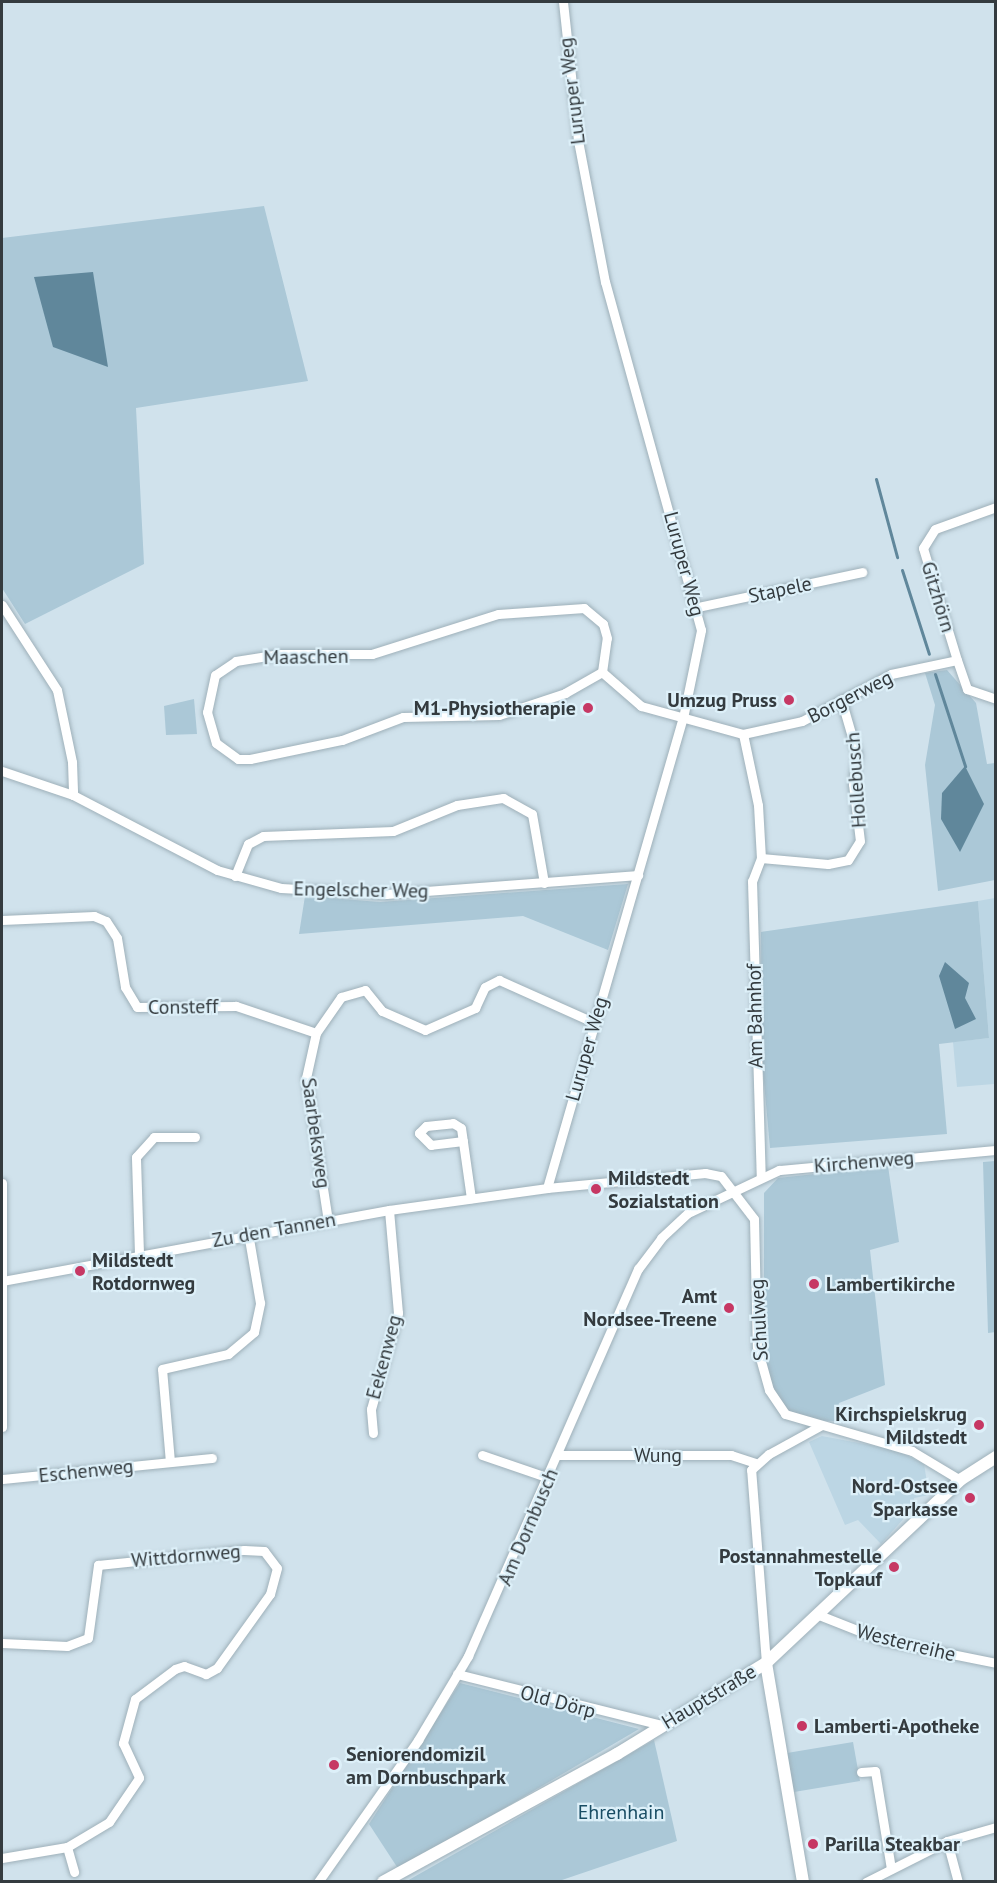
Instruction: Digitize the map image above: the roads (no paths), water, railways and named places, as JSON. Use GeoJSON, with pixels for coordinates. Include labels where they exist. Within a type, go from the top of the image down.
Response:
{"type":"FeatureCollection","features":[{"type":"Feature","properties":{"kind":"street","name":"Luruper Weg"},"geometry":{"type":"LineString","coordinates":[[548,1188],[683,718],[700,651],[698,607],[605,282],[576,129],[562,2]]}},
{"type":"Feature","properties":{"kind":"street","name":"Gitzhörn"},"geometry":{"type":"LineString","coordinates":[[957,660],[923,548],[934,529],[996,507]]}},
{"type":"Feature","properties":{"kind":"street","name":"Stapele"},"geometry":{"type":"LineString","coordinates":[[698,607],[862,572]]}},
{"type":"Feature","properties":{"kind":"street"},"geometry":{"type":"LineString","coordinates":[[2,605],[57,690],[72,762],[73,795]]}},
{"type":"Feature","properties":{"kind":"street","name":"Maaschen"},"geometry":{"type":"LineString","coordinates":[[584,608],[603,624],[607,638],[602,672],[565,693],[498,715],[403,717],[342,740],[250,759],[238,759],[216,743],[207,712],[215,675],[236,661],[280,654],[372,654],[498,614],[584,608]]}},
{"type":"Feature","properties":{"kind":"street"},"geometry":{"type":"LineString","coordinates":[[957,660],[967,689],[996,699]]}},
{"type":"Feature","properties":{"kind":"street","name":"Borgerweg"},"geometry":{"type":"LineString","coordinates":[[683,718],[743,734],[802,721],[891,674],[957,660]]}},
{"type":"Feature","properties":{"kind":"street"},"geometry":{"type":"LineString","coordinates":[[602,672],[641,706],[683,718]]}},
{"type":"Feature","properties":{"kind":"street","name":"Hollebusch"},"geometry":{"type":"LineString","coordinates":[[761,858],[828,864],[857,851],[855,736],[841,699]]}},
{"type":"Feature","properties":{"kind":"street"},"geometry":{"type":"LineString","coordinates":[[743,734],[758,805],[761,858]]}},
{"type":"Feature","properties":{"kind":"street","name":"Engelscher Weg"},"geometry":{"type":"LineString","coordinates":[[2,771],[73,795],[179,854],[235,876],[331,893],[638,876]]}},
{"type":"Feature","properties":{"kind":"street"},"geometry":{"type":"LineString","coordinates":[[235,876],[248,844],[263,836],[393,831],[457,806],[503,798],[532,814],[544,883]]}},
{"type":"Feature","properties":{"kind":"street","name":"Am Bahnhof"},"geometry":{"type":"LineString","coordinates":[[761,858],[752,881],[761,1176]]}},
{"type":"Feature","properties":{"kind":"street","name":"Consteff"},"geometry":{"type":"LineString","coordinates":[[2,920],[94,916],[106,921],[117,938],[125,987],[137,1007],[236,1006],[316,1033]]}},
{"type":"Feature","properties":{"kind":"street","name":"Saarbeksweg"},"geometry":{"type":"LineString","coordinates":[[328,1221],[306,1078],[316,1033],[326,1013],[352,990],[372,992],[382,1011],[425,1030],[475,1008],[485,987],[499,980],[595,1023]]}},
{"type":"Feature","properties":{"kind":"street"},"geometry":{"type":"LineString","coordinates":[[139,1254],[136,1157],[154,1137],[195,1137]]}},
{"type":"Feature","properties":{"kind":"street"},"geometry":{"type":"LineString","coordinates":[[463,1141],[471,1198]]}},
{"type":"Feature","properties":{"kind":"street","name":"Kirchenweg"},"geometry":{"type":"LineString","coordinates":[[735,1188],[761,1176],[996,1150]]}},
{"type":"Feature","properties":{"kind":"street"},"geometry":{"type":"LineString","coordinates":[[548,1188],[705,1173],[721,1176],[735,1188]]}},
{"type":"Feature","properties":{"kind":"street"},"geometry":{"type":"LineString","coordinates":[[2,1183],[2,1427]]}},
{"type":"Feature","properties":{"kind":"street","name":"Zu den Tannen"},"geometry":{"type":"LineString","coordinates":[[2,1281],[248,1233],[389,1210],[548,1188]]}},
{"type":"Feature","properties":{"kind":"street","name":"Schulweg"},"geometry":{"type":"LineString","coordinates":[[735,1188],[756,1232],[761,1370],[785,1414],[912,1451],[960,1480]]}},
{"type":"Feature","properties":{"kind":"street","name":"Am Dornbusch"},"geometry":{"type":"LineString","coordinates":[[315,1879],[418,1740],[457,1674],[498,1596],[638,1269],[688,1213],[735,1188]]}},
{"type":"Feature","properties":{"kind":"street","name":"Eekenweg"},"geometry":{"type":"LineString","coordinates":[[373,1433],[371,1409],[398,1313],[389,1210]]}},
{"type":"Feature","properties":{"kind":"street"},"geometry":{"type":"LineString","coordinates":[[170,1462],[162,1369],[228,1354],[254,1332],[260,1303],[248,1233]]}},
{"type":"Feature","properties":{"kind":"street"},"geometry":{"type":"LineString","coordinates":[[803,1881],[766,1663],[753,1554],[755,1463],[820,1426]]}},
{"type":"Feature","properties":{"kind":"street"},"geometry":{"type":"LineString","coordinates":[[482,1455],[549,1478]]}},
{"type":"Feature","properties":{"kind":"street","name":"Wung"},"geometry":{"type":"LineString","coordinates":[[559,1455],[731,1455],[755,1463]]}},
{"type":"Feature","properties":{"kind":"street","name":"Hauptstraße"},"geometry":{"type":"LineString","coordinates":[[383,1881],[661,1725],[766,1663],[819,1616],[960,1480],[996,1457]]}},
{"type":"Feature","properties":{"kind":"street","name":"Eschenweg"},"geometry":{"type":"LineString","coordinates":[[2,1479],[212,1458]]}},
{"type":"Feature","properties":{"kind":"street","name":"Wittdornweg"},"geometry":{"type":"LineString","coordinates":[[2,1643],[68,1646],[88,1638],[98,1565],[244,1550],[264,1551],[277,1568],[270,1594],[217,1668],[206,1674],[184,1666],[175,1669],[135,1699],[123,1743],[139,1772],[136,1787],[109,1822],[67,1847],[2,1858]]}},
{"type":"Feature","properties":{"kind":"street","name":"Westerreihe"},"geometry":{"type":"LineString","coordinates":[[819,1616],[882,1640],[996,1663]]}},
{"type":"Feature","properties":{"kind":"street","name":"Old Dörp"},"geometry":{"type":"LineString","coordinates":[[457,1674],[661,1725]]}},
{"type":"Feature","properties":{"kind":"street"},"geometry":{"type":"LineString","coordinates":[[861,1772],[875,1771],[891,1869]]}},
{"type":"Feature","properties":{"kind":"street"},"geometry":{"type":"LineString","coordinates":[[866,1881],[946,1841],[996,1827]]}},
{"type":"Feature","properties":{"kind":"street"},"geometry":{"type":"LineString","coordinates":[[946,1841],[958,1881]]}},
{"type":"Feature","properties":{"kind":"street"},"geometry":{"type":"LineString","coordinates":[[67,1847],[74,1872]]}},
{"type":"Feature","properties":{"kind":"waterway"},"geometry":{"type":"LineString","coordinates":[[876,479],[897,557]]}},
{"type":"Feature","properties":{"kind":"waterway"},"geometry":{"type":"LineString","coordinates":[[902,570],[929,654]]}},
{"type":"Feature","properties":{"kind":"waterway"},"geometry":{"type":"LineString","coordinates":[[935,674],[965,766]]}},
{"type":"Feature","properties":{"kind":"place","name":"Umzug Pruss"},"geometry":{"type":"Point","coordinates":[789,700]}},
{"type":"Feature","properties":{"kind":"place","name":"M1-Physiotherapie"},"geometry":{"type":"Point","coordinates":[588,708]}},
{"type":"Feature","properties":{"kind":"place","name":"Mildstedt Sozialstation"},"geometry":{"type":"Point","coordinates":[596,1189]}},
{"type":"Feature","properties":{"kind":"place","name":"Mildstedt Rotdornweg"},"geometry":{"type":"Point","coordinates":[80,1271]}},
{"type":"Feature","properties":{"kind":"place","name":"Lambertikirche"},"geometry":{"type":"Point","coordinates":[814,1284]}},
{"type":"Feature","properties":{"kind":"place","name":"Amt Nordsee-Treene"},"geometry":{"type":"Point","coordinates":[729,1308]}},
{"type":"Feature","properties":{"kind":"place","name":"Kirchspielskrug Mildstedt"},"geometry":{"type":"Point","coordinates":[979,1425]}},
{"type":"Feature","properties":{"kind":"place","name":"Nord-Ostsee Sparkasse"},"geometry":{"type":"Point","coordinates":[970,1498]}},
{"type":"Feature","properties":{"kind":"place","name":"Postannahmestelle Topkauf"},"geometry":{"type":"Point","coordinates":[894,1567]}},
{"type":"Feature","properties":{"kind":"place","name":"Lamberti-Apotheke"},"geometry":{"type":"Point","coordinates":[802,1726]}},
{"type":"Feature","properties":{"kind":"place","name":"Seniorendomizil am Dornbuschpark"},"geometry":{"type":"Point","coordinates":[334,1765]}},
{"type":"Feature","properties":{"kind":"place","name":"Parilla Steakbar"},"geometry":{"type":"Point","coordinates":[813,1844]}},
{"type":"Feature","properties":{"kind":"park label","name":"Ehrenhain"},"geometry":{"type":"Point","coordinates":[621,1812]}}]}
